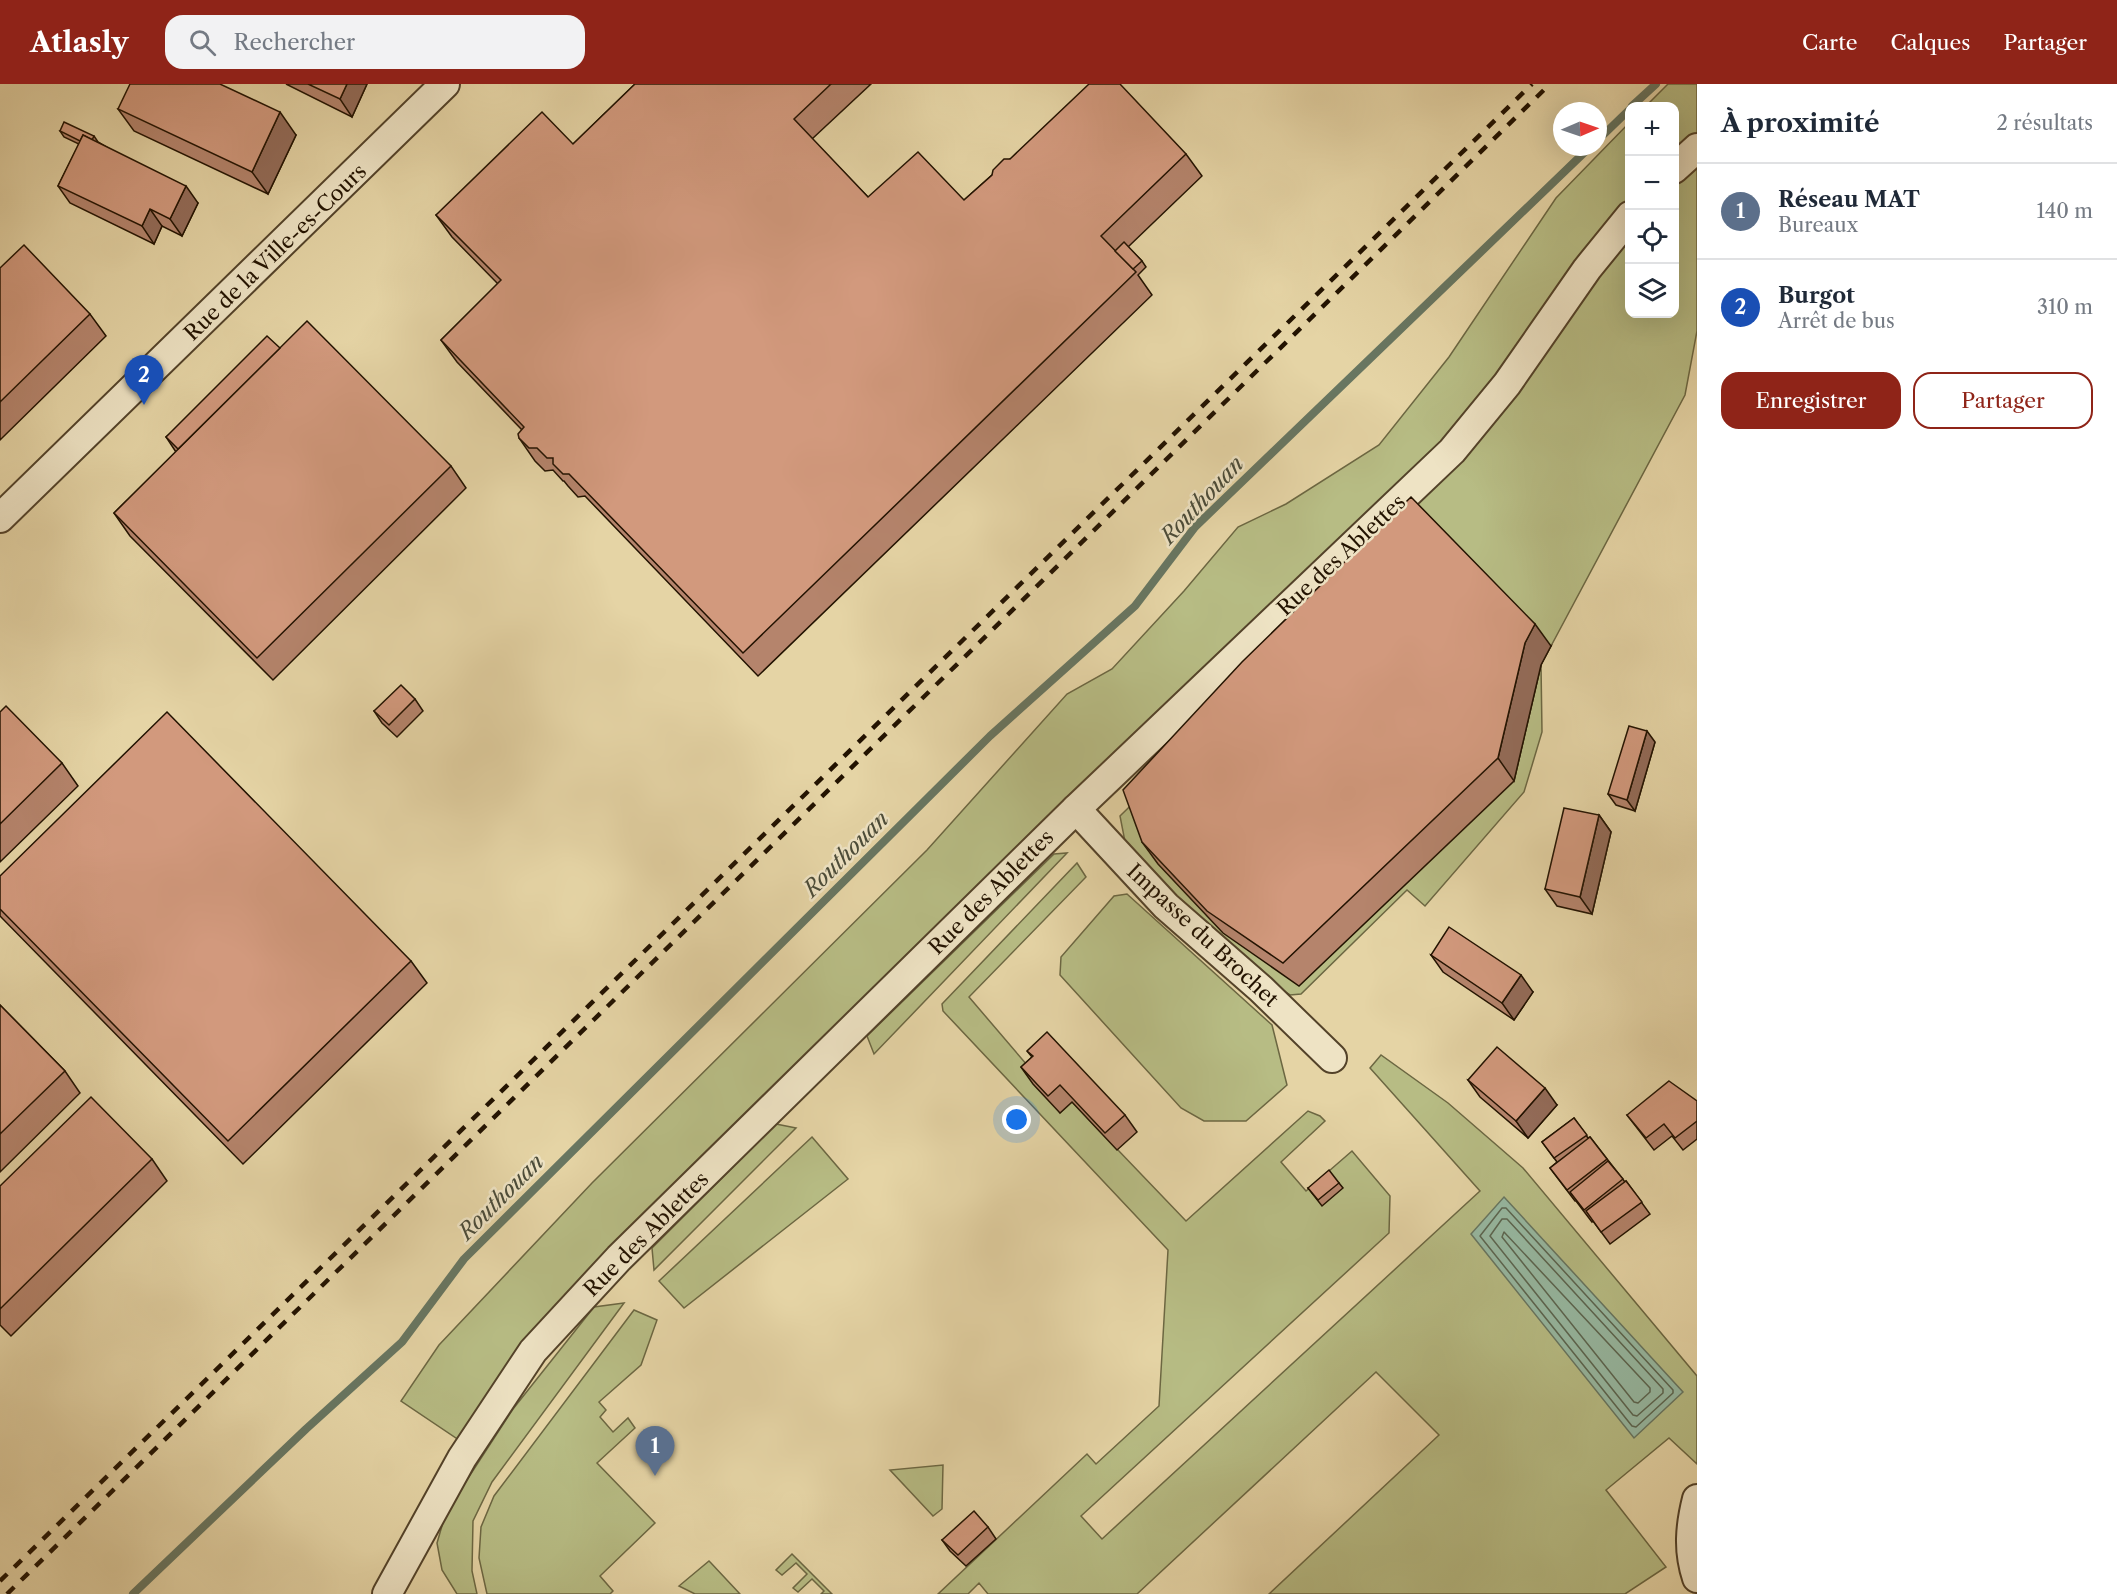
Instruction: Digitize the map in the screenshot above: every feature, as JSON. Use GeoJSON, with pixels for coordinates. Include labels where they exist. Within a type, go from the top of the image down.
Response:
{"type":"FeatureCollection","features":[{"type":"Feature","properties":{"kind":"street","name":"Rue de la Ville-es-Cours"},"geometry":{"type":"LineString","coordinates":[[0,518],[445,84]]}},
{"type":"Feature","properties":{"kind":"street"},"geometry":{"type":"LineString","coordinates":[[1679,164],[1697,148]]}},
{"type":"Feature","properties":{"kind":"street","name":"Rue des Ablettes"},"geometry":{"type":"LineString","coordinates":[[391,1593],[462,1458],[533,1351],[620,1258],[1076,809],[1452,451],[1507,384],[1587,269],[1625,221]]}},
{"type":"Feature","properties":{"kind":"street","name":"Impasse du Brochet"},"geometry":{"type":"LineString","coordinates":[[1076,809],[1166,906],[1262,989],[1332,1058]]}},
{"type":"Feature","properties":{"kind":"street"},"geometry":{"type":"LineString","coordinates":[[1697,1500],[1692,1517],[1690,1554],[1697,1578]]}},
{"type":"Feature","properties":{"kind":"shaded area"},"geometry":{"type":"Polygon","coordinates":[[[1668,84],[1697,84],[1697,331],[1685,395],[1551,646],[1400,486],[459,1440],[401,1401],[439,1345],[592,1183],[927,850],[1067,694],[1112,669],[1184,591],[1238,527],[1286,504],[1379,445],[1449,357],[1556,198],[1597,156],[1607,156],[1607,146],[1625,127],[1625,318],[1679,318],[1679,102],[1650,102],[1668,84]]]}},
{"type":"Feature","properties":{"kind":"shaded area"},"geometry":{"type":"Polygon","coordinates":[[[1541,665],[1542,732],[1524,792],[1425,906],[1407,890],[1301,994],[1290,995],[1233,958],[1127,852],[1120,816],[1160,777],[1489,758],[1541,665]]]}},
{"type":"Feature","properties":{"kind":"shaded area"},"geometry":{"type":"Polygon","coordinates":[[[1067,853],[874,1054],[867,1036],[1054,854],[1067,853]]]}},
{"type":"Feature","properties":{"kind":"shaded area"},"geometry":{"type":"Polygon","coordinates":[[[1077,863],[1086,877],[969,997],[1039,1079],[1060,1113],[1072,1102],[1186,1221],[1308,1111],[1325,1121],[1281,1162],[1306,1191],[1352,1151],[1390,1196],[1389,1233],[1081,1516],[1102,1539],[1480,1191],[1370,1068],[1381,1055],[1448,1103],[1523,1168],[1697,1376],[1697,1464],[1669,1438],[1606,1490],[1666,1567],[1625,1594],[1269,1594],[1439,1435],[1376,1372],[1137,1594],[988,1594],[979,1583],[968,1594],[938,1594],[1087,1454],[1096,1464],[1159,1406],[1168,1250],[943,1011],[942,1004],[1077,863]]]}},
{"type":"Feature","properties":{"kind":"shaded area"},"geometry":{"type":"Polygon","coordinates":[[[1127,894],[1272,1025],[1287,1085],[1246,1121],[1204,1121],[1181,1108],[1060,975],[1061,957],[1114,896],[1127,894]]]}},
{"type":"Feature","properties":{"kind":"shaded area"},"geometry":{"type":"Polygon","coordinates":[[[776,1124],[796,1128],[654,1270],[652,1248],[776,1124]]]}},
{"type":"Feature","properties":{"kind":"shaded area"},"geometry":{"type":"Polygon","coordinates":[[[812,1137],[848,1179],[684,1308],[659,1281],[812,1137]]]}},
{"type":"Feature","properties":{"kind":"shaded area"},"geometry":{"type":"Polygon","coordinates":[[[624,1303],[492,1482],[473,1521],[472,1571],[477,1594],[457,1594],[442,1570],[437,1543],[446,1512],[513,1409],[594,1307],[624,1303]]]}},
{"type":"Feature","properties":{"kind":"shaded area"},"geometry":{"type":"Polygon","coordinates":[[[634,1310],[657,1320],[641,1365],[599,1402],[606,1410],[600,1417],[613,1432],[628,1418],[635,1428],[597,1463],[655,1523],[600,1576],[613,1591],[610,1594],[487,1594],[479,1558],[481,1527],[494,1496],[634,1310]]]}},
{"type":"Feature","properties":{"kind":"shaded area"},"geometry":{"type":"Polygon","coordinates":[[[943,1465],[942,1509],[933,1516],[890,1470],[943,1465]]]}},
{"type":"Feature","properties":{"kind":"shaded area"},"geometry":{"type":"Polygon","coordinates":[[[792,1554],[832,1594],[821,1594],[824,1591],[812,1579],[798,1592],[793,1588],[807,1574],[796,1563],[782,1575],[776,1570],[792,1554]]]}},
{"type":"Feature","properties":{"kind":"shaded area"},"geometry":{"type":"Polygon","coordinates":[[[709,1561],[740,1594],[695,1594],[679,1586],[709,1561]]]}},
{"type":"Feature","properties":{"kind":"water"},"geometry":{"type":"Polygon","coordinates":[[[1504,1197],[1683,1392],[1634,1438],[1471,1234],[1504,1197]]]}},
{"type":"Feature","properties":{"kind":"building"},"geometry":{"type":"Polygon","coordinates":[[[130,84],[220,84],[280,112],[252,172],[118,109],[130,84]]]}},
{"type":"Feature","properties":{"kind":"building"},"geometry":{"type":"Polygon","coordinates":[[[308,84],[347,84],[340,99],[308,84]]]}},
{"type":"Feature","properties":{"kind":"building"},"geometry":{"type":"Polygon","coordinates":[[[635,84],[831,84],[794,119],[868,197],[918,152],[964,200],[992,175],[993,170],[1004,159],[1010,159],[1089,84],[1120,84],[1186,154],[1101,236],[1136,272],[743,653],[569,474],[563,474],[553,464],[553,458],[547,458],[537,448],[529,448],[519,438],[518,434],[524,427],[441,340],[501,280],[436,215],[542,112],[573,144],[635,84]]]}},
{"type":"Feature","properties":{"kind":"building"},"geometry":{"type":"Polygon","coordinates":[[[64,122],[94,136],[92,140],[83,135],[80,141],[60,131],[64,122]]]}},
{"type":"Feature","properties":{"kind":"building"},"geometry":{"type":"Polygon","coordinates":[[[83,135],[186,186],[170,219],[150,209],[142,226],[58,186],[83,135]]]}},
{"type":"Feature","properties":{"kind":"building"},"geometry":{"type":"Polygon","coordinates":[[[1124,242],[1142,261],[1133,269],[1115,251],[1124,242]]]}},
{"type":"Feature","properties":{"kind":"building"},"geometry":{"type":"Polygon","coordinates":[[[24,245],[90,314],[0,402],[0,268],[24,245]]]}},
{"type":"Feature","properties":{"kind":"building"},"geometry":{"type":"Polygon","coordinates":[[[307,321],[451,466],[257,658],[114,513],[307,321]]]}},
{"type":"Feature","properties":{"kind":"building"},"geometry":{"type":"Polygon","coordinates":[[[267,336],[280,348],[178,449],[166,437],[267,336]]]}},
{"type":"Feature","properties":{"kind":"building"},"geometry":{"type":"Polygon","coordinates":[[[1411,497],[1535,624],[1525,643],[1498,758],[1283,963],[1207,911],[1142,842],[1123,790],[1242,662],[1411,497]]]}},
{"type":"Feature","properties":{"kind":"building"},"geometry":{"type":"Polygon","coordinates":[[[401,685],[415,699],[389,725],[374,711],[401,685]]]}},
{"type":"Feature","properties":{"kind":"building"},"geometry":{"type":"Polygon","coordinates":[[[6,706],[62,763],[0,824],[0,712],[6,706]]]}},
{"type":"Feature","properties":{"kind":"building"},"geometry":{"type":"Polygon","coordinates":[[[167,712],[411,961],[228,1141],[0,909],[0,876],[167,712]]]}},
{"type":"Feature","properties":{"kind":"building"},"geometry":{"type":"Polygon","coordinates":[[[1629,726],[1647,731],[1627,800],[1608,794],[1629,726]]]}},
{"type":"Feature","properties":{"kind":"building"},"geometry":{"type":"Polygon","coordinates":[[[1564,808],[1599,815],[1580,897],[1545,889],[1564,808]]]}},
{"type":"Feature","properties":{"kind":"building"},"geometry":{"type":"Polygon","coordinates":[[[1449,927],[1521,975],[1502,1003],[1431,955],[1449,927]]]}},
{"type":"Feature","properties":{"kind":"building"},"geometry":{"type":"Polygon","coordinates":[[[0,1005],[65,1071],[0,1134],[0,1005]]]}},
{"type":"Feature","properties":{"kind":"building"},"geometry":{"type":"Polygon","coordinates":[[[1047,1032],[1125,1115],[1105,1133],[1060,1085],[1048,1096],[1021,1067],[1033,1056],[1027,1051],[1047,1032]]]}},
{"type":"Feature","properties":{"kind":"building"},"geometry":{"type":"Polygon","coordinates":[[[1497,1047],[1545,1088],[1516,1121],[1468,1080],[1497,1047]]]}},
{"type":"Feature","properties":{"kind":"building"},"geometry":{"type":"Polygon","coordinates":[[[1669,1081],[1697,1101],[1697,1121],[1675,1138],[1664,1124],[1646,1138],[1627,1115],[1669,1081]]]}},
{"type":"Feature","properties":{"kind":"building"},"geometry":{"type":"Polygon","coordinates":[[[91,1097],[152,1159],[0,1309],[0,1186],[91,1097]]]}},
{"type":"Feature","properties":{"kind":"building"},"geometry":{"type":"Polygon","coordinates":[[[1574,1118],[1587,1135],[1554,1158],[1542,1142],[1574,1118]]]}},
{"type":"Feature","properties":{"kind":"building"},"geometry":{"type":"Polygon","coordinates":[[[1590,1137],[1607,1159],[1567,1190],[1550,1168],[1590,1137]]]}},
{"type":"Feature","properties":{"kind":"building"},"geometry":{"type":"Polygon","coordinates":[[[1608,1161],[1623,1179],[1584,1210],[1570,1192],[1608,1161]]]}},
{"type":"Feature","properties":{"kind":"building"},"geometry":{"type":"Polygon","coordinates":[[[1329,1170],[1339,1183],[1318,1200],[1308,1188],[1329,1170]]]}},
{"type":"Feature","properties":{"kind":"building"},"geometry":{"type":"Polygon","coordinates":[[[1626,1181],[1642,1202],[1601,1232],[1586,1211],[1626,1181]]]}},
{"type":"Feature","properties":{"kind":"building"},"geometry":{"type":"Polygon","coordinates":[[[974,1511],[988,1527],[958,1555],[942,1540],[974,1511]]]}},
{"type":"Feature","properties":{"kind":"waterway","name":"Routhouan"},"geometry":{"type":"LineString","coordinates":[[1636,102],[1656,84]]}},
{"type":"Feature","properties":{"kind":"waterway","name":"Routhouan"},"geometry":{"type":"LineString","coordinates":[[1607,131],[1625,114]]}},
{"type":"Feature","properties":{"kind":"waterway","name":"Routhouan"},"geometry":{"type":"LineString","coordinates":[[133,1594],[306,1429],[402,1342],[464,1259],[990,736],[1135,606],[1195,527],[1581,156]]}},
{"type":"Feature","properties":{"kind":"railway"},"geometry":{"type":"LineString","coordinates":[[0,1581],[1532,84]]}},
{"type":"Feature","properties":{"kind":"railway"},"geometry":{"type":"LineString","coordinates":[[7,1594],[1550,84]]}},
{"type":"Feature","properties":{"kind":"place","name":"Burgot"},"geometry":{"type":"Point","coordinates":[144,405]}},
{"type":"Feature","properties":{"kind":"place","name":"Réseau MAT"},"geometry":{"type":"Point","coordinates":[655,1476]}}]}
